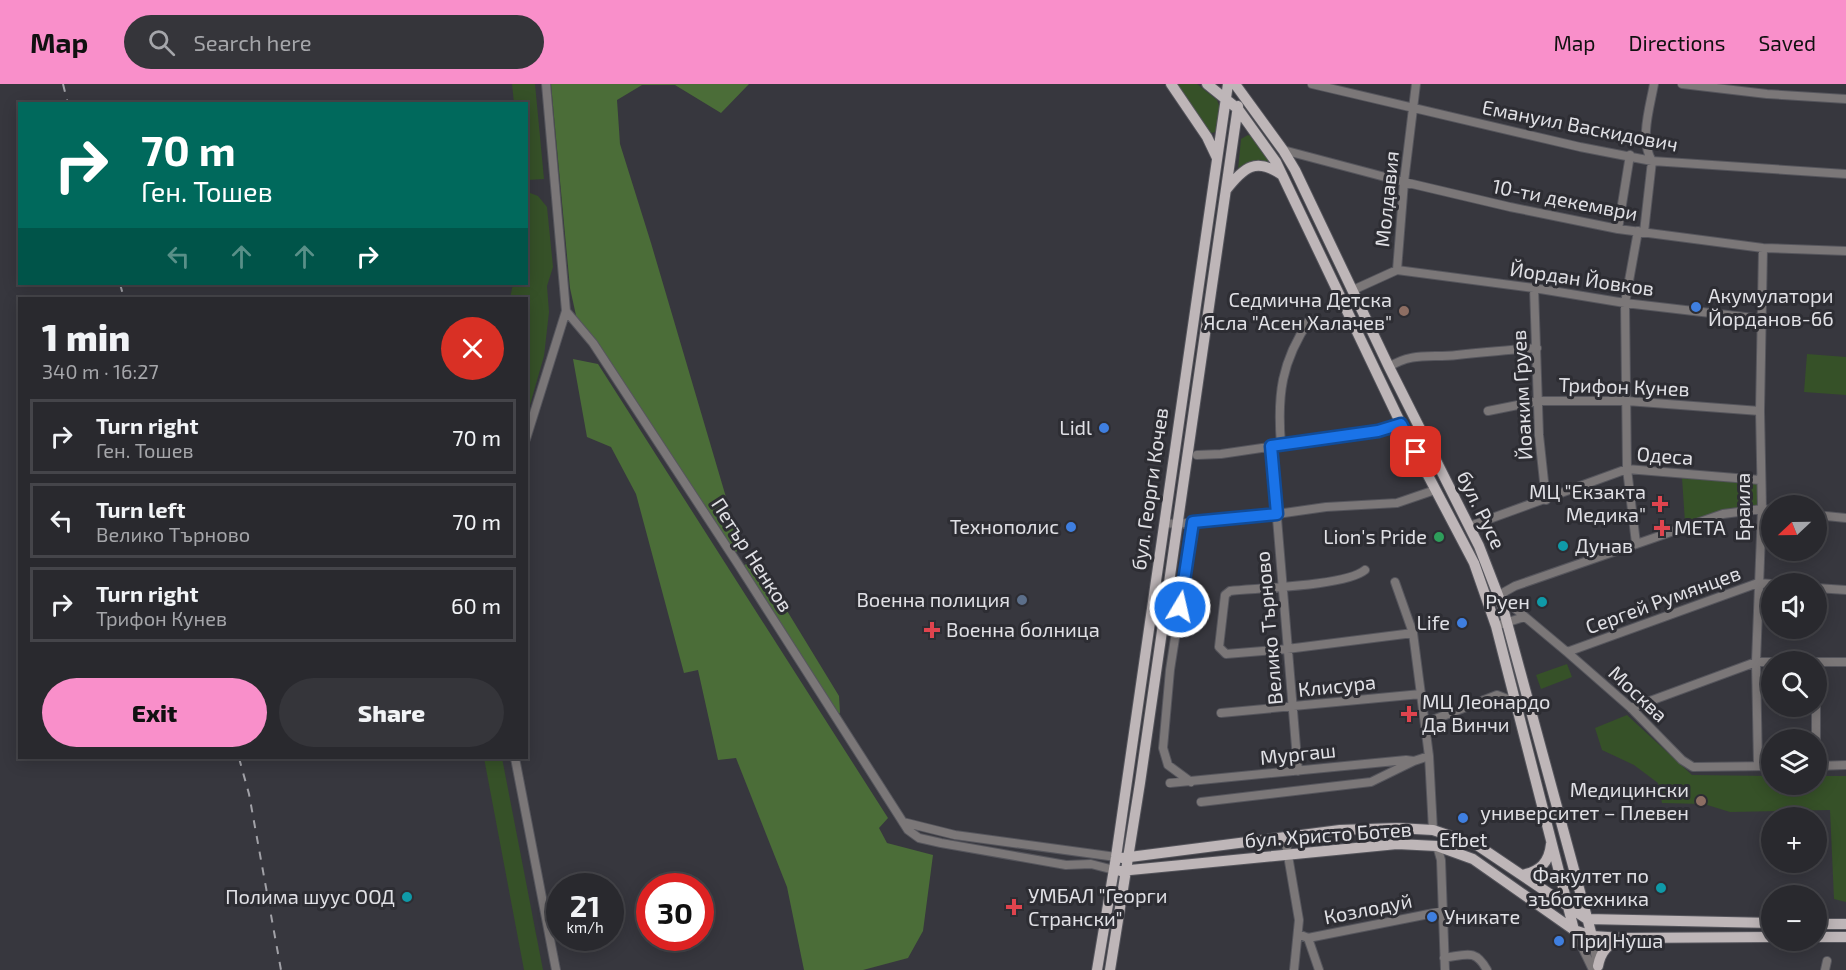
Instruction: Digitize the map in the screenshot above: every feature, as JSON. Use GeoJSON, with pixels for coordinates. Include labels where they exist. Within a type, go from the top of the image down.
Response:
{"type":"FeatureCollection","features":[{"type":"Feature","properties":{"kind":"main road"},"geometry":{"type":"LineString","coordinates":[[1171,84],[1207,137],[1217,158]]}},
{"type":"Feature","properties":{"kind":"main road","name":"бул. Русе"},"geometry":{"type":"LineString","coordinates":[[1207,84],[1238,109],[1270,151],[1401,424],[1474,563],[1502,624],[1592,936]]}},
{"type":"Feature","properties":{"kind":"main road","name":"бул. Георги Кочев"},"geometry":{"type":"LineString","coordinates":[[1097,970],[1116,857],[1227,84]]}},
{"type":"Feature","properties":{"kind":"main road","name":"бул. Георги Кочев"},"geometry":{"type":"LineString","coordinates":[[1110,970],[1240,86]]}},
{"type":"Feature","properties":{"kind":"main road","name":"бул. Русе"},"geometry":{"type":"LineString","coordinates":[[1240,86],[1295,170],[1389,367],[1470,526],[1499,595],[1515,702],[1574,930]]}},
{"type":"Feature","properties":{"kind":"main road"},"geometry":{"type":"LineString","coordinates":[[1226,190],[1239,174],[1252,167],[1268,166],[1282,175]]}},
{"type":"Feature","properties":{"kind":"main road","name":"бул. Христо Ботев"},"geometry":{"type":"LineString","coordinates":[[1116,857],[1128,858],[1340,830],[1397,828],[1433,830],[1477,846],[1587,919]]}},
{"type":"Feature","properties":{"kind":"main road"},"geometry":{"type":"LineString","coordinates":[[1522,875],[1535,872],[1546,861],[1551,847],[1551,834]]}},
{"type":"Feature","properties":{"kind":"main road","name":"бул. Христо Ботев"},"geometry":{"type":"LineString","coordinates":[[1114,870],[1126,871],[1397,844],[1437,846],[1473,859],[1574,930],[1592,936],[1623,938],[1761,937]]}},
{"type":"Feature","properties":{"kind":"main road"},"geometry":{"type":"LineString","coordinates":[[1587,919],[1761,923]]}},
{"type":"Feature","properties":{"kind":"main road"},"geometry":{"type":"LineString","coordinates":[[1827,924],[1846,924]]}},
{"type":"Feature","properties":{"kind":"main road"},"geometry":{"type":"LineString","coordinates":[[1827,937],[1846,937]]}},
{"type":"Feature","properties":{"kind":"main road"},"geometry":{"type":"LineString","coordinates":[[1596,969],[1600,955],[1607,945],[1623,938]]}},
{"type":"Feature","properties":{"kind":"street"},"geometry":{"type":"LineString","coordinates":[[528,433],[566,311],[546,84]]}},
{"type":"Feature","properties":{"kind":"street","name":"Емануил Васкидович"},"geometry":{"type":"LineString","coordinates":[[1312,84],[1580,147],[1652,161],[1846,174]]}},
{"type":"Feature","properties":{"kind":"street","name":"Молдавия"},"geometry":{"type":"LineString","coordinates":[[1353,291],[1397,270],[1404,182],[1416,84]]}},
{"type":"Feature","properties":{"kind":"street"},"geometry":{"type":"LineString","coordinates":[[1636,543],[1627,469],[1628,401],[1625,303],[1641,232],[1652,161],[1647,153],[1646,135],[1654,84]]}},
{"type":"Feature","properties":{"kind":"street"},"geometry":{"type":"LineString","coordinates":[[1682,84],[1767,94],[1846,99]]}},
{"type":"Feature","properties":{"kind":"street","name":"10-ти декември"},"geometry":{"type":"LineString","coordinates":[[1283,150],[1510,207],[1618,229],[1763,248],[1846,251]]}},
{"type":"Feature","properties":{"kind":"street"},"geometry":{"type":"LineString","coordinates":[[1618,229],[1630,155]]}},
{"type":"Feature","properties":{"kind":"street","name":"Браила"},"geometry":{"type":"LineString","coordinates":[[1761,495],[1763,248]]}},
{"type":"Feature","properties":{"kind":"street","name":"Йордан Йовков"},"geometry":{"type":"LineString","coordinates":[[1397,270],[1534,288],[1625,303],[1762,319]]}},
{"type":"Feature","properties":{"kind":"street","name":"Йоаким Груев"},"geometry":{"type":"LineString","coordinates":[[1534,288],[1539,435],[1546,500]]}},
{"type":"Feature","properties":{"kind":"street","name":"Петър Ненков"},"geometry":{"type":"LineString","coordinates":[[566,311],[600,353],[745,574],[908,830],[919,838],[1066,865],[1091,864],[1114,870]]}},
{"type":"Feature","properties":{"kind":"street"},"geometry":{"type":"LineString","coordinates":[[1281,445],[1279,399],[1284,374],[1290,352],[1310,320]]}},
{"type":"Feature","properties":{"kind":"street"},"geometry":{"type":"LineString","coordinates":[[1389,367],[1399,360],[1413,356],[1458,355],[1537,348]]}},
{"type":"Feature","properties":{"kind":"street","name":"Трифон Кунев"},"geometry":{"type":"LineString","coordinates":[[1488,411],[1538,401],[1628,401],[1760,411]]}},
{"type":"Feature","properties":{"kind":"street"},"geometry":{"type":"LineString","coordinates":[[1197,455],[1221,454],[1378,431],[1401,424]]}},
{"type":"Feature","properties":{"kind":"street","name":"Велико Търново"},"geometry":{"type":"LineString","coordinates":[[1271,446],[1298,771]]}},
{"type":"Feature","properties":{"kind":"street","name":"Одеса"},"geometry":{"type":"LineString","coordinates":[[1470,526],[1627,469],[1760,480]]}},
{"type":"Feature","properties":{"kind":"street"},"geometry":{"type":"LineString","coordinates":[[1164,523],[1177,524],[1326,507],[1397,503],[1435,490]]}},
{"type":"Feature","properties":{"kind":"street"},"geometry":{"type":"LineString","coordinates":[[1499,595],[1515,586],[1723,514],[1761,509]]}},
{"type":"Feature","properties":{"kind":"street"},"geometry":{"type":"LineString","coordinates":[[1827,516],[1846,518]]}},
{"type":"Feature","properties":{"kind":"street"},"geometry":{"type":"LineString","coordinates":[[1191,782],[1168,765],[1163,748],[1170,670],[1193,522]]}},
{"type":"Feature","properties":{"kind":"street","name":"Браила"},"geometry":{"type":"LineString","coordinates":[[1758,766],[1756,662],[1761,528]]}},
{"type":"Feature","properties":{"kind":"street"},"geometry":{"type":"LineString","coordinates":[[1365,570],[1351,577],[1282,588],[1230,591],[1225,595],[1219,647],[1226,654],[1287,649],[1413,633]]}},
{"type":"Feature","properties":{"kind":"street"},"geometry":{"type":"LineString","coordinates":[[1395,582],[1413,633],[1429,756],[1433,830]]}},
{"type":"Feature","properties":{"kind":"street","name":"Сергей Румянцев"},"geometry":{"type":"LineString","coordinates":[[1567,652],[1761,583]]}},
{"type":"Feature","properties":{"kind":"street"},"geometry":{"type":"LineString","coordinates":[[1165,604],[1183,586]]}},
{"type":"Feature","properties":{"kind":"street"},"geometry":{"type":"LineString","coordinates":[[1827,589],[1846,590]]}},
{"type":"Feature","properties":{"kind":"street","name":"Москва"},"geometry":{"type":"LineString","coordinates":[[1499,595],[1631,708],[1682,760],[1693,767],[1758,766]]}},
{"type":"Feature","properties":{"kind":"street"},"geometry":{"type":"LineString","coordinates":[[1502,624],[1524,617]]}},
{"type":"Feature","properties":{"kind":"street"},"geometry":{"type":"LineString","coordinates":[[1827,661],[1846,662]]}},
{"type":"Feature","properties":{"kind":"street"},"geometry":{"type":"LineString","coordinates":[[1631,708],[1761,662]]}},
{"type":"Feature","properties":{"kind":"street","name":"Клисура"},"geometry":{"type":"LineString","coordinates":[[1221,713],[1421,694]]}},
{"type":"Feature","properties":{"kind":"street"},"geometry":{"type":"LineString","coordinates":[[1425,723],[1497,694],[1515,702]]}},
{"type":"Feature","properties":{"kind":"street","name":"Мургаш"},"geometry":{"type":"LineString","coordinates":[[1170,783],[1414,760],[1429,756]]}},
{"type":"Feature","properties":{"kind":"street"},"geometry":{"type":"LineString","coordinates":[[515,759],[556,970]]}},
{"type":"Feature","properties":{"kind":"street"},"geometry":{"type":"LineString","coordinates":[[1201,802],[1371,782],[1414,760]]}},
{"type":"Feature","properties":{"kind":"street"},"geometry":{"type":"LineString","coordinates":[[1827,766],[1846,765]]}},
{"type":"Feature","properties":{"kind":"street"},"geometry":{"type":"LineString","coordinates":[[903,822],[955,835],[1116,857]]}},
{"type":"Feature","properties":{"kind":"street"},"geometry":{"type":"LineString","coordinates":[[1285,838],[1299,920],[1294,970]]}},
{"type":"Feature","properties":{"kind":"street"},"geometry":{"type":"LineString","coordinates":[[1437,846],[1441,860],[1445,970]]}},
{"type":"Feature","properties":{"kind":"street","name":"Козлодуй"},"geometry":{"type":"LineString","coordinates":[[1298,934],[1308,938],[1444,911]]}},
{"type":"Feature","properties":{"kind":"street"},"geometry":{"type":"LineString","coordinates":[[1574,930],[1596,969]]}},
{"type":"Feature","properties":{"kind":"street"},"geometry":{"type":"LineString","coordinates":[[1592,936],[1596,969]]}},
{"type":"Feature","properties":{"kind":"street"},"geometry":{"type":"LineString","coordinates":[[1308,938],[1319,970]]}},
{"type":"Feature","properties":{"kind":"street"},"geometry":{"type":"LineString","coordinates":[[1444,958],[1475,955],[1481,958],[1488,970]]}},
{"type":"Feature","properties":{"kind":"green space"},"geometry":{"type":"Polygon","coordinates":[[[512,84],[535,84],[544,179],[528,180],[528,102],[514,102],[512,84]]]}},
{"type":"Feature","properties":{"kind":"green space"},"geometry":{"type":"Polygon","coordinates":[[[551,84],[749,84],[721,113],[675,85],[642,85],[617,100],[620,144],[741,548],[730,557],[577,320],[570,288],[551,84]]]}},
{"type":"Feature","properties":{"kind":"green space"},"geometry":{"type":"Polygon","coordinates":[[[1176,84],[1197,84],[1217,100],[1220,108],[1216,132],[1211,133],[1208,130],[1176,84]]]}},
{"type":"Feature","properties":{"kind":"green space"},"geometry":{"type":"Polygon","coordinates":[[[1248,135],[1253,137],[1270,162],[1238,170],[1241,139],[1248,135]]]}},
{"type":"Feature","properties":{"kind":"green space"},"geometry":{"type":"Polygon","coordinates":[[[528,194],[538,196],[547,207],[553,267],[547,286],[549,312],[544,356],[528,412],[528,297],[510,297],[513,285],[528,285],[528,194]]]}},
{"type":"Feature","properties":{"kind":"green space"},"geometry":{"type":"Polygon","coordinates":[[[1807,354],[1846,357],[1846,395],[1804,392],[1807,354]]]}},
{"type":"Feature","properties":{"kind":"green space"},"geometry":{"type":"Polygon","coordinates":[[[573,359],[598,364],[888,818],[879,828],[887,843],[933,855],[923,931],[908,958],[863,970],[804,970],[787,887],[736,758],[718,760],[698,670],[684,673],[636,494],[611,447],[587,437],[573,359]]]}},
{"type":"Feature","properties":{"kind":"green space"},"geometry":{"type":"Polygon","coordinates":[[[1682,478],[1758,482],[1758,506],[1721,512],[1685,522],[1682,478]]]}},
{"type":"Feature","properties":{"kind":"green space"},"geometry":{"type":"Polygon","coordinates":[[[756,560],[839,696],[840,713],[835,715],[742,566],[756,560]]]}},
{"type":"Feature","properties":{"kind":"green space"},"geometry":{"type":"Polygon","coordinates":[[[1567,664],[1572,677],[1541,689],[1536,675],[1567,664]]]}},
{"type":"Feature","properties":{"kind":"green space"},"geometry":{"type":"Polygon","coordinates":[[[1627,715],[1692,775],[1761,776],[1761,795],[1827,795],[1827,776],[1846,776],[1846,902],[1834,899],[1830,810],[1827,810],[1827,807],[1761,807],[1761,811],[1730,812],[1704,804],[1662,803],[1658,783],[1634,765],[1602,750],[1595,728],[1627,715]]]}},
{"type":"Feature","properties":{"kind":"green space"},"geometry":{"type":"Polygon","coordinates":[[[484,759],[502,759],[543,970],[524,970],[484,759]]]}},
{"type":"Feature","properties":{"kind":"railway"},"geometry":{"type":"LineString","coordinates":[[63,84],[68,102]]}},
{"type":"Feature","properties":{"kind":"railway"},"geometry":{"type":"LineString","coordinates":[[120,285],[124,297]]}},
{"type":"Feature","properties":{"kind":"railway"},"geometry":{"type":"LineString","coordinates":[[239,759],[249,794],[281,970]]}},
{"type":"Feature","properties":{"kind":"place","name":"Aкумулатори Йорданов-66"},"geometry":{"type":"Point","coordinates":[1696,307]}},
{"type":"Feature","properties":{"kind":"place","name":"Седмична Детска Ясла \"Асен Халачев\""},"geometry":{"type":"Point","coordinates":[1404,311]}},
{"type":"Feature","properties":{"kind":"place","name":"Lidl"},"geometry":{"type":"Point","coordinates":[1104,428]}},
{"type":"Feature","properties":{"kind":"place","name":"МЦ \"Екзакта Медика\""},"geometry":{"type":"Point","coordinates":[1660,504]}},
{"type":"Feature","properties":{"kind":"place","name":"Технополис"},"geometry":{"type":"Point","coordinates":[1071,527]}},
{"type":"Feature","properties":{"kind":"place","name":"META"},"geometry":{"type":"Point","coordinates":[1662,528]}},
{"type":"Feature","properties":{"kind":"place","name":"Lion's Pride"},"geometry":{"type":"Point","coordinates":[1439,537]}},
{"type":"Feature","properties":{"kind":"place","name":"Дунав"},"geometry":{"type":"Point","coordinates":[1563,546]}},
{"type":"Feature","properties":{"kind":"place","name":"Военна полиция"},"geometry":{"type":"Point","coordinates":[1022,600]}},
{"type":"Feature","properties":{"kind":"place","name":"Руен"},"geometry":{"type":"Point","coordinates":[1542,602]}},
{"type":"Feature","properties":{"kind":"place","name":"Life"},"geometry":{"type":"Point","coordinates":[1462,623]}},
{"type":"Feature","properties":{"kind":"place","name":"Военна болница"},"geometry":{"type":"Point","coordinates":[932,630]}},
{"type":"Feature","properties":{"kind":"place","name":"МЦ Леонардо Да Винчи"},"geometry":{"type":"Point","coordinates":[1409,714]}},
{"type":"Feature","properties":{"kind":"place","name":"Медицински университет – Плевен"},"geometry":{"type":"Point","coordinates":[1701,801]}},
{"type":"Feature","properties":{"kind":"place","name":"Efbet"},"geometry":{"type":"Point","coordinates":[1463,818]}},
{"type":"Feature","properties":{"kind":"place","name":"Факултет по зъботехника"},"geometry":{"type":"Point","coordinates":[1661,888]}},
{"type":"Feature","properties":{"kind":"place","name":"Полима шуус ООД"},"geometry":{"type":"Point","coordinates":[407,897]}},
{"type":"Feature","properties":{"kind":"place","name":"УМБАЛ \"Георги Странски\""},"geometry":{"type":"Point","coordinates":[1014,907]}},
{"type":"Feature","properties":{"kind":"place","name":"Уникате"},"geometry":{"type":"Point","coordinates":[1432,917]}},
{"type":"Feature","properties":{"kind":"place","name":"При Нуша"},"geometry":{"type":"Point","coordinates":[1559,941]}},
{"type":"Feature","properties":{"kind":"route"},"geometry":{"type":"LineString","coordinates":[[1180,607],[1193,522],[1277,514],[1271,446],[1378,431],[1401,424],[1416,452]]}}]}
